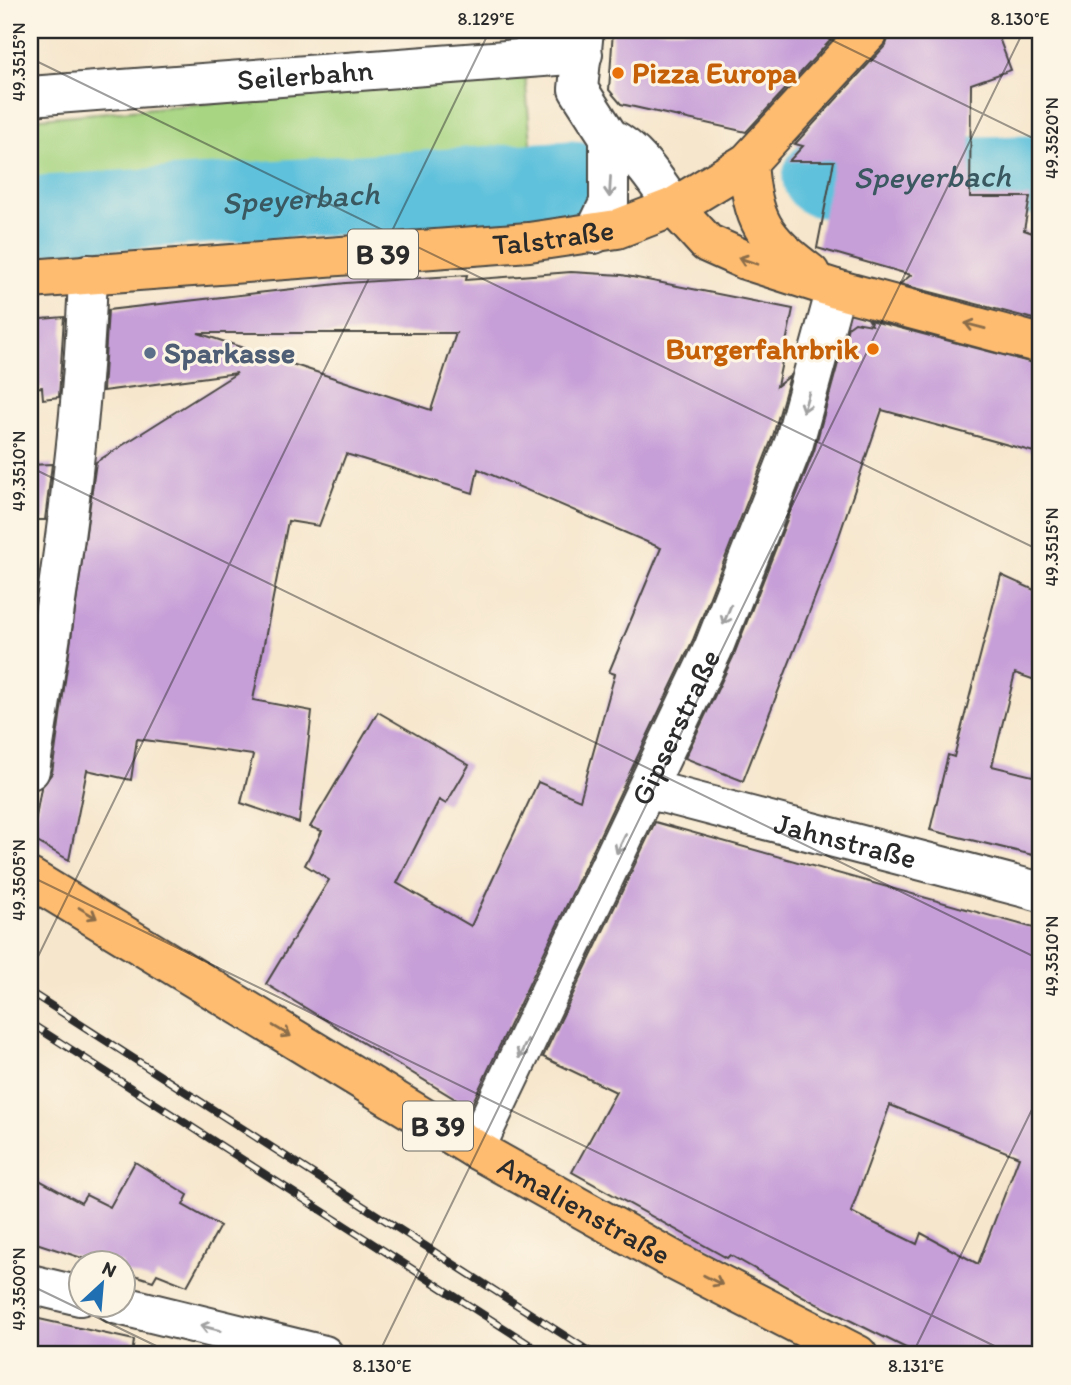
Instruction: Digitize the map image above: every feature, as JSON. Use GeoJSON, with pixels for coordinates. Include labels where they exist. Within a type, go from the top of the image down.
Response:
{"type":"FeatureCollection","features":[{"type":"Feature","properties":{"kind":"main road","name":"Talstraße"},"geometry":{"type":"LineString","coordinates":[[30,279],[464,247],[594,234],[674,207],[748,162],[870,30]]}},
{"type":"Feature","properties":{"kind":"main road"},"geometry":{"type":"LineString","coordinates":[[748,162],[751,193],[766,235],[791,259],[836,289]]}},
{"type":"Feature","properties":{"kind":"main road"},"geometry":{"type":"LineString","coordinates":[[674,207],[706,243],[745,260],[836,289],[1041,344]]}},
{"type":"Feature","properties":{"kind":"main road","name":"Amalienstraße"},"geometry":{"type":"LineString","coordinates":[[30,877],[475,1149],[676,1261],[858,1355]]}},
{"type":"Feature","properties":{"kind":"street","name":"Seilerbahn"},"geometry":{"type":"LineString","coordinates":[[30,96],[583,42]]}},
{"type":"Feature","properties":{"kind":"street"},"geometry":{"type":"LineString","coordinates":[[583,42],[578,89],[609,137],[621,143],[643,164],[674,207]]}},
{"type":"Feature","properties":{"kind":"street"},"geometry":{"type":"LineString","coordinates":[[594,234],[609,203],[609,137]]}},
{"type":"Feature","properties":{"kind":"street"},"geometry":{"type":"LineString","coordinates":[[30,770],[69,501],[83,376],[88,274]]}},
{"type":"Feature","properties":{"kind":"street","name":"Gipserstraße"},"geometry":{"type":"LineString","coordinates":[[475,1149],[713,649],[794,443],[836,289]]}},
{"type":"Feature","properties":{"kind":"street","name":"Jahnstraße"},"geometry":{"type":"LineString","coordinates":[[648,789],[1041,892]]}},
{"type":"Feature","properties":{"kind":"street"},"geometry":{"type":"LineString","coordinates":[[30,1284],[66,1293]]}},
{"type":"Feature","properties":{"kind":"street"},"geometry":{"type":"LineString","coordinates":[[136,1309],[324,1355]]}},
{"type":"Feature","properties":{"kind":"green space"},"geometry":{"type":"Polygon","coordinates":[[[525,75],[533,166],[30,200],[30,119],[525,75]]]}},
{"type":"Feature","properties":{"kind":"building"},"geometry":{"type":"Polygon","coordinates":[[[613,30],[840,30],[746,132],[621,104],[609,90],[613,30]]]}},
{"type":"Feature","properties":{"kind":"building"},"geometry":{"type":"Polygon","coordinates":[[[891,30],[996,30],[1011,70],[971,84],[970,197],[1030,197],[1024,230],[1041,236],[1041,321],[900,284],[911,275],[817,248],[834,161],[789,161],[803,146],[795,144],[886,45],[891,30]]]}},
{"type":"Feature","properties":{"kind":"building"},"geometry":{"type":"Polygon","coordinates":[[[571,272],[622,275],[793,309],[777,386],[790,376],[773,436],[693,640],[470,1108],[266,984],[329,880],[305,865],[322,831],[310,827],[378,712],[469,765],[446,804],[439,800],[397,883],[471,926],[538,782],[580,800],[615,674],[609,672],[661,548],[478,469],[473,493],[346,454],[319,526],[288,521],[253,700],[312,711],[299,823],[241,803],[253,755],[137,739],[131,780],[87,770],[69,860],[32,839],[41,788],[52,773],[96,462],[237,373],[103,391],[108,310],[346,283],[467,275],[466,280],[571,272]],[[198,333],[431,410],[456,333],[198,333]]]}},
{"type":"Feature","properties":{"kind":"building"},"geometry":{"type":"Polygon","coordinates":[[[64,317],[59,397],[43,399],[42,387],[30,388],[30,320],[64,317]]]}},
{"type":"Feature","properties":{"kind":"building"},"geometry":{"type":"Polygon","coordinates":[[[869,320],[1041,365],[1041,454],[882,410],[839,536],[743,781],[685,758],[733,657],[814,451],[848,327],[855,322],[872,325],[869,320]]]}},
{"type":"Feature","properties":{"kind":"building"},"geometry":{"type":"Polygon","coordinates":[[[52,464],[45,520],[30,520],[30,465],[52,464]]]}},
{"type":"Feature","properties":{"kind":"building"},"geometry":{"type":"Polygon","coordinates":[[[1001,575],[1041,593],[1041,682],[1015,673],[992,766],[1041,778],[1041,857],[930,830],[948,755],[954,757],[1001,575]]]}},
{"type":"Feature","properties":{"kind":"building"},"geometry":{"type":"Polygon","coordinates":[[[655,822],[1041,930],[1041,1337],[1035,1355],[920,1355],[817,1304],[730,1255],[727,1258],[572,1172],[616,1092],[543,1057],[655,822]],[[890,1105],[851,1212],[917,1244],[921,1233],[978,1264],[1019,1157],[890,1105]]]}},
{"type":"Feature","properties":{"kind":"building"},"geometry":{"type":"Polygon","coordinates":[[[135,1162],[188,1195],[183,1205],[220,1226],[187,1286],[157,1274],[153,1281],[136,1276],[136,1248],[66,1248],[66,1253],[30,1241],[30,1175],[81,1203],[86,1195],[110,1207],[135,1162]]]}},
{"type":"Feature","properties":{"kind":"building"},"geometry":{"type":"Polygon","coordinates":[[[30,1317],[134,1340],[132,1355],[30,1355],[30,1317]]]}},
{"type":"Feature","properties":{"kind":"waterway","name":"Speyerbach"},"geometry":{"type":"LineString","coordinates":[[822,178],[1041,175]]}},
{"type":"Feature","properties":{"kind":"waterway","name":"Speyerbach"},"geometry":{"type":"LineString","coordinates":[[30,216],[572,180]]}},
{"type":"Feature","properties":{"kind":"railway"},"geometry":{"type":"LineString","coordinates":[[30,992],[595,1355]]}},
{"type":"Feature","properties":{"kind":"railway"},"geometry":{"type":"LineString","coordinates":[[30,1023],[546,1355]]}},
{"type":"Feature","properties":{"kind":"place","name":"Pizza Europa"},"geometry":{"type":"Point","coordinates":[618,73]}},
{"type":"Feature","properties":{"kind":"place","name":"Burgerfahrbrik"},"geometry":{"type":"Point","coordinates":[873,349]}},
{"type":"Feature","properties":{"kind":"place","name":"Sparkasse"},"geometry":{"type":"Point","coordinates":[150,353]}}]}
